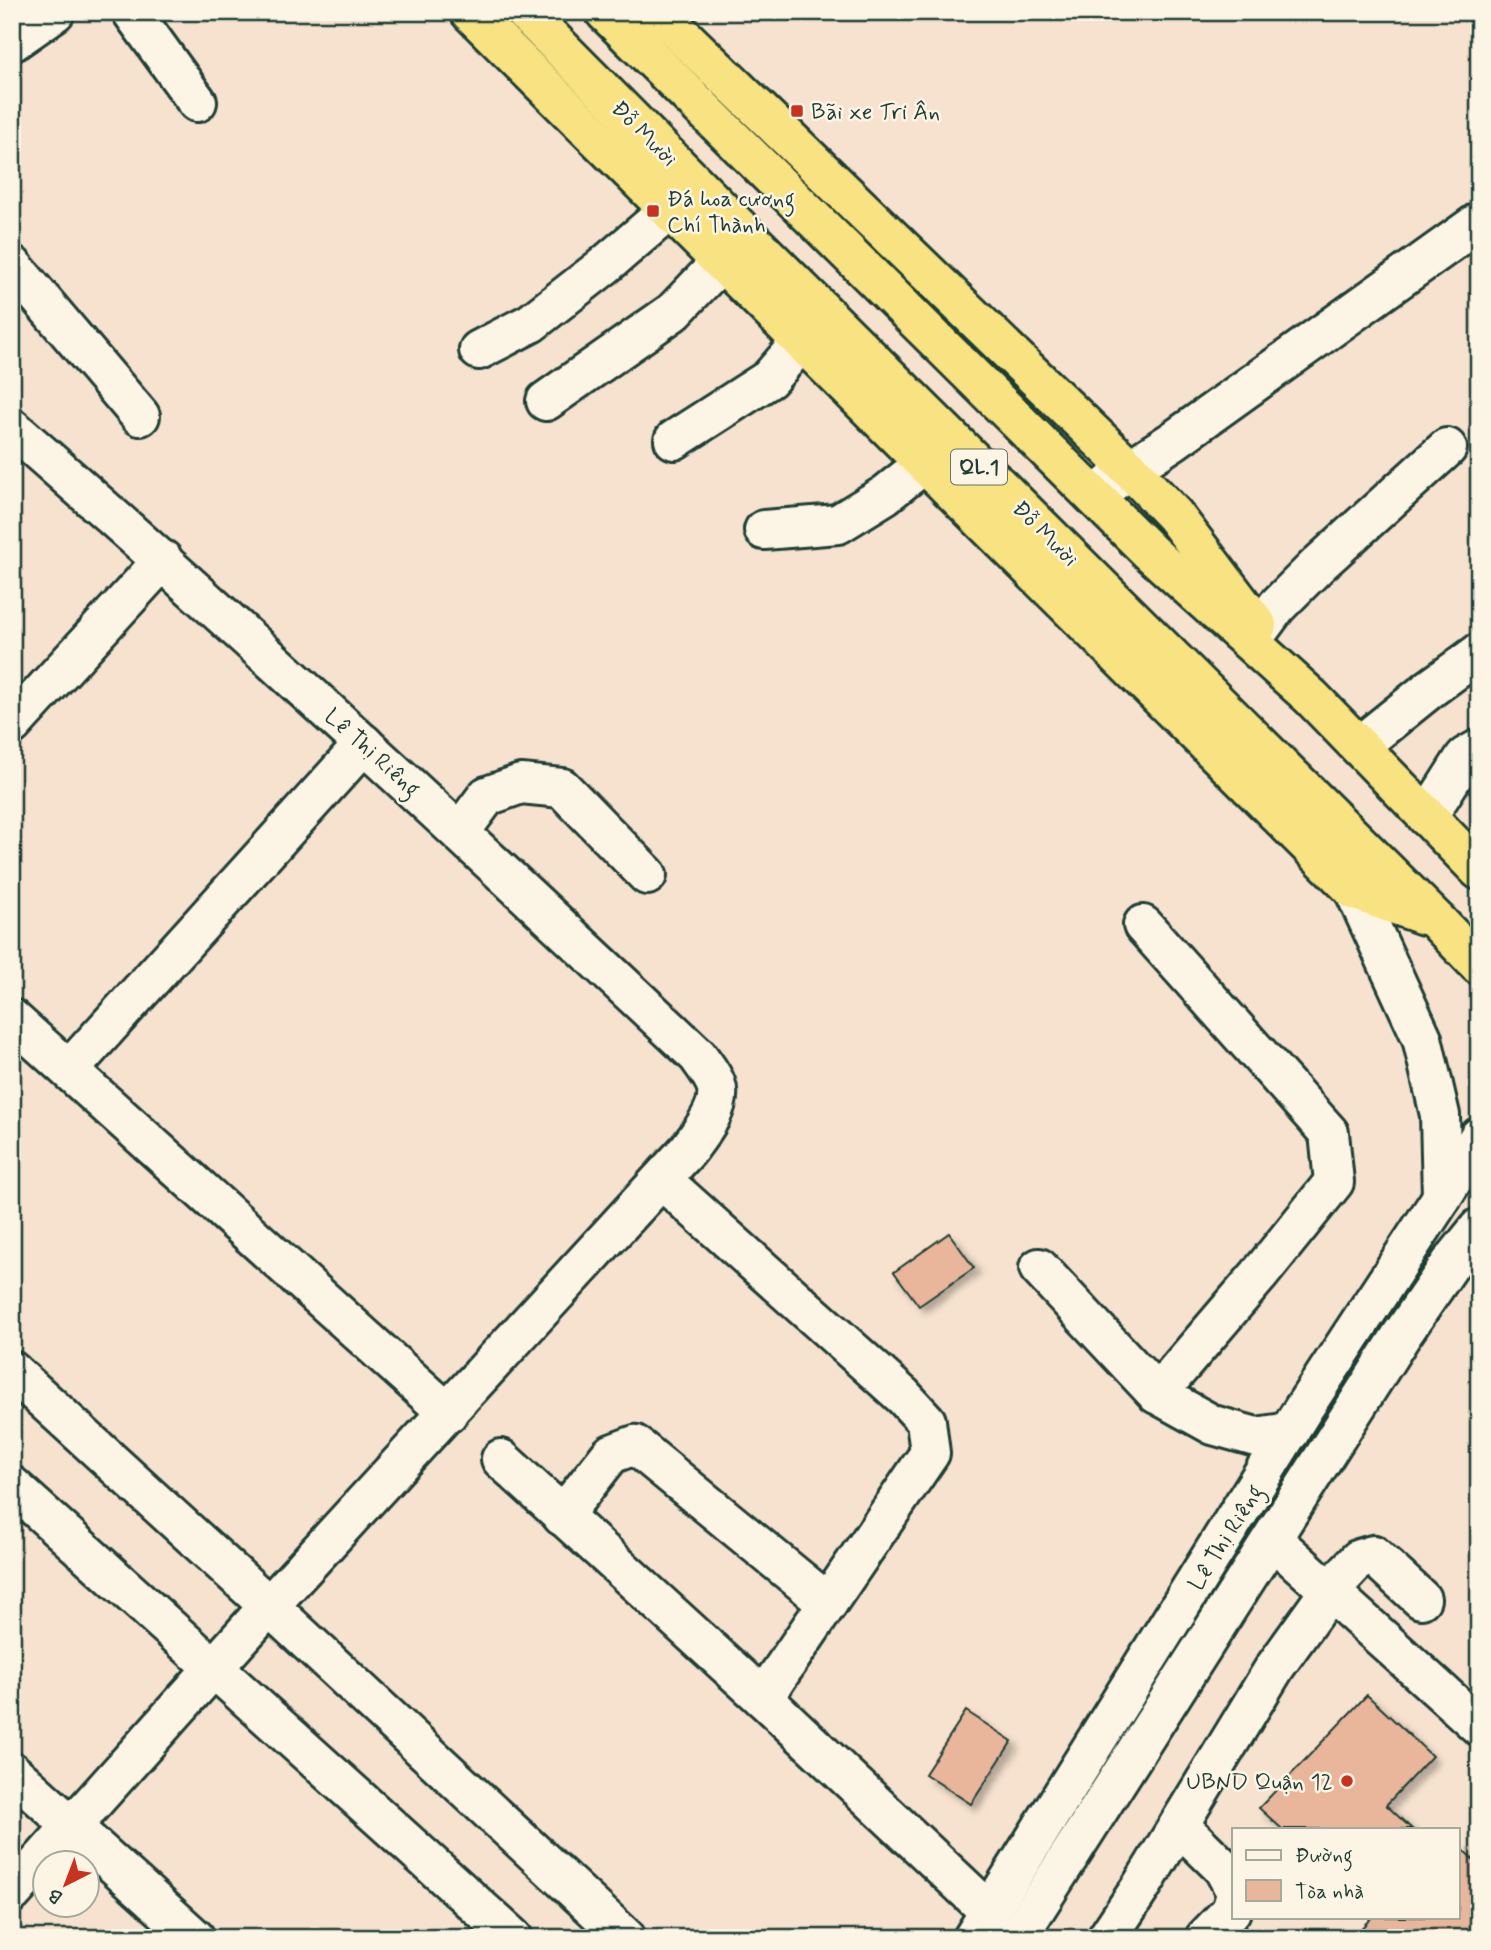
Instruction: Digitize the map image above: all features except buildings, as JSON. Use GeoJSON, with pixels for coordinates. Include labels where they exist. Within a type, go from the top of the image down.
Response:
{"type":"FeatureCollection","features":[{"type":"Feature","properties":{"kind":"highway","name":"Đỗ Mười"},"geometry":{"type":"LineString","coordinates":[[470,12],[1354,890]]}},
{"type":"Feature","properties":{"kind":"highway","name":"Đỗ Mười"},"geometry":{"type":"LineString","coordinates":[[525,12],[1479,965]]}},
{"type":"Feature","properties":{"kind":"highway","name":"QL.1"},"geometry":{"type":"LineString","coordinates":[[605,12],[1150,552],[1311,697],[1479,870]]}},
{"type":"Feature","properties":{"kind":"highway","name":"QL.1"},"geometry":{"type":"LineString","coordinates":[[658,12],[1130,469],[1174,515],[1311,697]]}},
{"type":"Feature","properties":{"kind":"highway","name":"QL.1"},"geometry":{"type":"LineString","coordinates":[[1354,890],[1436,920]]}},
{"type":"Feature","properties":{"kind":"street"},"geometry":{"type":"LineString","coordinates":[[12,42],[55,12]]}},
{"type":"Feature","properties":{"kind":"street"},"geometry":{"type":"LineString","coordinates":[[132,12],[197,102]]}},
{"type":"Feature","properties":{"kind":"street"},"geometry":{"type":"LineString","coordinates":[[479,350],[531,323],[604,266],[698,186]]}},
{"type":"Feature","properties":{"kind":"street"},"geometry":{"type":"LineString","coordinates":[[1094,496],[1479,222]]}},
{"type":"Feature","properties":{"kind":"street"},"geometry":{"type":"LineString","coordinates":[[546,401],[673,312],[720,262],[750,238]]}},
{"type":"Feature","properties":{"kind":"street"},"geometry":{"type":"LineString","coordinates":[[12,265],[140,416]]}},
{"type":"Feature","properties":{"kind":"street"},"geometry":{"type":"LineString","coordinates":[[674,440],[769,379],[801,342],[830,318]]}},
{"type":"Feature","properties":{"kind":"street","name":"Lê Thị Riêng"},"geometry":{"type":"LineString","coordinates":[[12,428],[163,560],[364,744],[698,1056],[715,1082],[717,1091],[713,1111],[688,1150],[662,1180]]}},
{"type":"Feature","properties":{"kind":"street"},"geometry":{"type":"LineString","coordinates":[[1260,629],[1277,606],[1318,565],[1447,448]]}},
{"type":"Feature","properties":{"kind":"street"},"geometry":{"type":"LineString","coordinates":[[764,530],[838,524],[885,495],[924,464]]}},
{"type":"Feature","properties":{"kind":"street"},"geometry":{"type":"LineString","coordinates":[[12,725],[163,560]]}},
{"type":"Feature","properties":{"kind":"street"},"geometry":{"type":"LineString","coordinates":[[1359,746],[1479,653]]}},
{"type":"Feature","properties":{"kind":"street"},"geometry":{"type":"LineString","coordinates":[[69,1070],[364,744]]}},
{"type":"Feature","properties":{"kind":"street"},"geometry":{"type":"LineString","coordinates":[[1427,817],[1465,757],[1479,749]]}},
{"type":"Feature","properties":{"kind":"street"},"geometry":{"type":"LineString","coordinates":[[460,832],[487,796],[521,784],[562,788],[648,875]]}},
{"type":"Feature","properties":{"kind":"street"},"geometry":{"type":"LineString","coordinates":[[1354,890],[1422,1038],[1440,1115],[1442,1197]]}},
{"type":"Feature","properties":{"kind":"street"},"geometry":{"type":"LineString","coordinates":[[1143,925],[1329,1133],[1334,1182],[1157,1394]]}},
{"type":"Feature","properties":{"kind":"street"},"geometry":{"type":"LineString","coordinates":[[12,1018],[448,1413]]}},
{"type":"Feature","properties":{"kind":"street","name":"Lê Thị Riêng"},"geometry":{"type":"LineString","coordinates":[[981,1925],[1290,1432],[1479,1137]]}},
{"type":"Feature","properties":{"kind":"street"},"geometry":{"type":"LineString","coordinates":[[12,1893],[269,1606],[662,1180],[893,1387],[926,1421],[930,1453],[763,1698]]}},
{"type":"Feature","properties":{"kind":"street","name":"Lê Thị Riêng"},"geometry":{"type":"LineString","coordinates":[[1017,1938],[1401,1336],[1451,1263],[1479,1228]]}},
{"type":"Feature","properties":{"kind":"street"},"geometry":{"type":"LineString","coordinates":[[1040,1268],[1157,1394],[1213,1425],[1256,1437],[1290,1432]]}},
{"type":"Feature","properties":{"kind":"street"},"geometry":{"type":"LineString","coordinates":[[12,1371],[626,1938]]}},
{"type":"Feature","properties":{"kind":"street"},"geometry":{"type":"LineString","coordinates":[[562,1516],[611,1454],[635,1445],[828,1603]]}},
{"type":"Feature","properties":{"kind":"street"},"geometry":{"type":"LineString","coordinates":[[501,1459],[763,1698],[981,1925]]}},
{"type":"Feature","properties":{"kind":"street"},"geometry":{"type":"LineString","coordinates":[[12,1486],[513,1938]]}},
{"type":"Feature","properties":{"kind":"street"},"geometry":{"type":"LineString","coordinates":[[1272,1539],[1478,1724]]}},
{"type":"Feature","properties":{"kind":"street"},"geometry":{"type":"LineString","coordinates":[[1107,1938],[1275,1667],[1330,1590],[1359,1559],[1373,1555],[1422,1599]]}},
{"type":"Feature","properties":{"kind":"street"},"geometry":{"type":"LineString","coordinates":[[12,1772],[195,1938]]}},
{"type":"Feature","properties":{"kind":"street"},"geometry":{"type":"LineString","coordinates":[[1178,1825],[1223,1868],[1232,1884]]}},
{"type":"Feature","properties":{"kind":"street"},"geometry":{"type":"LineString","coordinates":[[1205,1938],[1232,1908]]}},
{"type":"Feature","properties":{"kind":"place","name":"Bãi xe Tri Ân"},"geometry":{"type":"Point","coordinates":[797,111]}},
{"type":"Feature","properties":{"kind":"place","name":"Đá hoa cương Chí Thành"},"geometry":{"type":"Point","coordinates":[653,211]}},
{"type":"Feature","properties":{"kind":"place","name":"UBND Quận 12"},"geometry":{"type":"Point","coordinates":[1347,1781]}}]}
